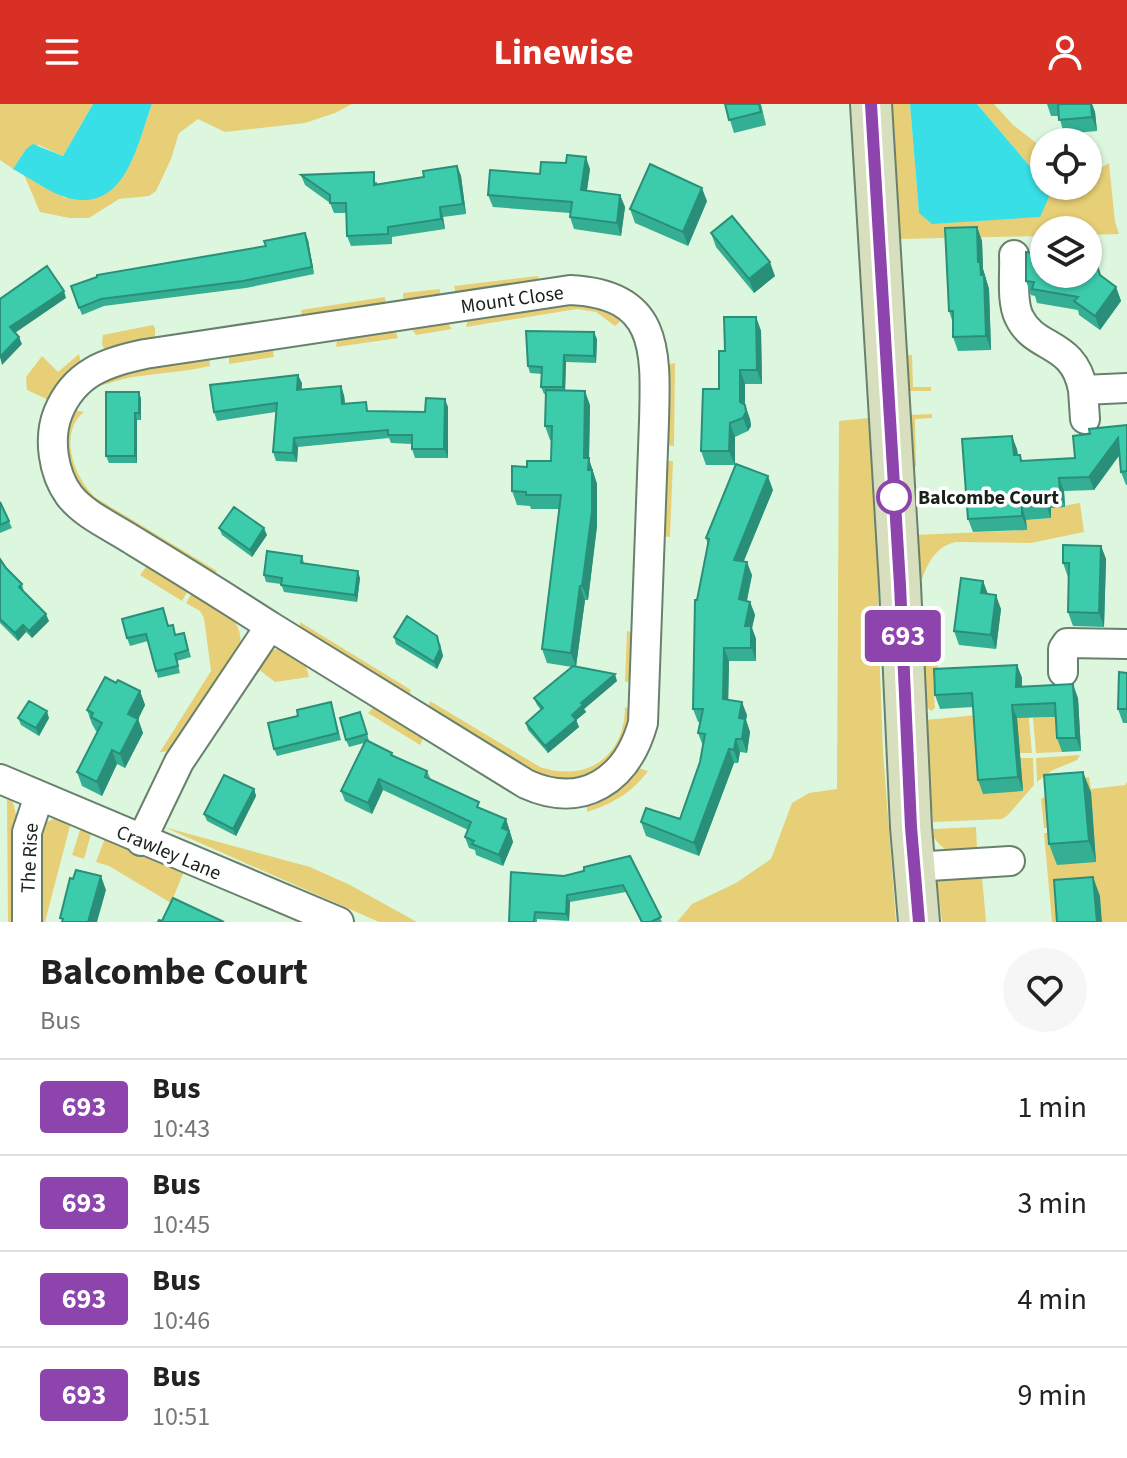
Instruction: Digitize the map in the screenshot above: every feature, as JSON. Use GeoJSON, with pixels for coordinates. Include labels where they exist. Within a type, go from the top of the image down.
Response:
{"type":"FeatureCollection","features":[{"type":"Feature","properties":{"kind":"main road"},"geometry":{"type":"LineString","coordinates":[[871,104],[901,599],[913,867],[919,922]]}},
{"type":"Feature","properties":{"kind":"street"},"geometry":{"type":"LineString","coordinates":[[1014,255],[1018,316],[1031,331],[1072,360],[1078,369],[1085,419]]}},
{"type":"Feature","properties":{"kind":"street","name":"Mount Close"},"geometry":{"type":"LineString","coordinates":[[570,290],[603,294],[635,311],[652,345],[655,408],[643,723],[631,755],[621,768],[596,787],[581,793],[565,796],[545,793],[270,626],[101,520],[72,498],[62,484],[56,467],[53,433],[64,400],[86,374],[102,365],[145,354],[570,290]]}},
{"type":"Feature","properties":{"kind":"street"},"geometry":{"type":"LineString","coordinates":[[1083,390],[1127,388]]}},
{"type":"Feature","properties":{"kind":"street"},"geometry":{"type":"LineString","coordinates":[[141,841],[179,762],[270,626]]}},
{"type":"Feature","properties":{"kind":"street"},"geometry":{"type":"LineString","coordinates":[[1063,672],[1063,649],[1067,643],[1127,644]]}},
{"type":"Feature","properties":{"kind":"street","name":"Crawley Lane"},"geometry":{"type":"LineString","coordinates":[[0,779],[339,922]]}},
{"type":"Feature","properties":{"kind":"street","name":"The Rise"},"geometry":{"type":"LineString","coordinates":[[27,922],[27,832],[39,796]]}},
{"type":"Feature","properties":{"kind":"street"},"geometry":{"type":"LineString","coordinates":[[913,867],[1010,861]]}},
{"type":"Feature","properties":{"kind":"shaded area"},"geometry":{"type":"Polygon","coordinates":[[[0,104],[93,104],[63,156],[39,145],[26,149],[13,169],[0,160],[0,104]]]}},
{"type":"Feature","properties":{"kind":"shaded area"},"geometry":{"type":"Polygon","coordinates":[[[152,104],[352,104],[305,123],[225,132],[198,119],[179,133],[156,191],[149,196],[119,199],[89,218],[69,218],[40,212],[24,175],[65,198],[131,163],[152,104]]]}},
{"type":"Feature","properties":{"kind":"shaded area"},"geometry":{"type":"Polygon","coordinates":[[[851,104],[857,104],[875,384],[883,752],[896,922],[677,922],[692,904],[736,883],[771,859],[792,803],[809,793],[837,789],[839,421],[869,418],[851,104]]]}},
{"type":"Feature","properties":{"kind":"shaded area"},"geometry":{"type":"Polygon","coordinates":[[[889,104],[910,104],[919,213],[1030,180],[1030,200],[1102,200],[1102,167],[1109,163],[1119,234],[1102,235],[1102,216],[1030,216],[1030,236],[899,239],[889,104]]]}},
{"type":"Feature","properties":{"kind":"shaded area"},"geometry":{"type":"Polygon","coordinates":[[[977,104],[994,104],[1030,138],[1030,166],[977,104]]]}},
{"type":"Feature","properties":{"kind":"shaded area"},"geometry":{"type":"Polygon","coordinates":[[[538,276],[540,284],[457,298],[454,286],[538,276]]]}},
{"type":"Feature","properties":{"kind":"shaded area"},"geometry":{"type":"Polygon","coordinates":[[[440,289],[441,302],[404,306],[403,293],[440,289]]]}},
{"type":"Feature","properties":{"kind":"shaded area"},"geometry":{"type":"Polygon","coordinates":[[[385,297],[386,309],[303,322],[301,310],[385,297]]]}},
{"type":"Feature","properties":{"kind":"shaded area"},"geometry":{"type":"Polygon","coordinates":[[[583,302],[613,312],[622,320],[615,326],[596,312],[577,309],[466,327],[469,315],[583,302]]]}},
{"type":"Feature","properties":{"kind":"shaded area"},"geometry":{"type":"Polygon","coordinates":[[[445,319],[452,329],[416,335],[409,325],[445,319]]]}},
{"type":"Feature","properties":{"kind":"shaded area"},"geometry":{"type":"Polygon","coordinates":[[[153,325],[155,343],[105,352],[103,335],[153,325]]]}},
{"type":"Feature","properties":{"kind":"shaded area"},"geometry":{"type":"Polygon","coordinates":[[[394,327],[398,338],[336,347],[338,335],[394,327]]]}},
{"type":"Feature","properties":{"kind":"shaded area"},"geometry":{"type":"Polygon","coordinates":[[[272,345],[274,357],[229,364],[229,352],[272,345]]]}},
{"type":"Feature","properties":{"kind":"shaded area"},"geometry":{"type":"Polygon","coordinates":[[[79,354],[81,364],[51,401],[27,390],[26,377],[42,356],[58,372],[79,354]]]}},
{"type":"Feature","properties":{"kind":"shaded area"},"geometry":{"type":"Polygon","coordinates":[[[906,355],[912,355],[913,387],[931,387],[931,391],[908,391],[906,355]]]}},
{"type":"Feature","properties":{"kind":"shaded area"},"geometry":{"type":"Polygon","coordinates":[[[209,358],[210,366],[133,377],[83,389],[104,373],[209,358]]]}},
{"type":"Feature","properties":{"kind":"shaded area"},"geometry":{"type":"Polygon","coordinates":[[[675,363],[674,446],[664,445],[667,365],[675,363]]]}},
{"type":"Feature","properties":{"kind":"shaded area"},"geometry":{"type":"Polygon","coordinates":[[[69,409],[84,412],[76,421],[70,444],[76,468],[88,490],[96,498],[217,571],[211,581],[92,507],[67,474],[62,422],[69,409]]]}},
{"type":"Feature","properties":{"kind":"shaded area"},"geometry":{"type":"Polygon","coordinates":[[[932,414],[932,418],[915,419],[916,467],[911,468],[909,415],[932,414]]]}},
{"type":"Feature","properties":{"kind":"shaded area"},"geometry":{"type":"Polygon","coordinates":[[[663,461],[673,461],[670,537],[661,536],[663,461]]]}},
{"type":"Feature","properties":{"kind":"shaded area"},"geometry":{"type":"Polygon","coordinates":[[[1080,503],[1084,532],[1031,543],[956,542],[936,553],[919,588],[915,535],[1027,530],[1026,520],[1051,518],[1051,508],[1080,503]]]}},
{"type":"Feature","properties":{"kind":"shaded area"},"geometry":{"type":"Polygon","coordinates":[[[152,565],[189,589],[182,601],[140,575],[147,566],[152,565]]]}},
{"type":"Feature","properties":{"kind":"shaded area"},"geometry":{"type":"Polygon","coordinates":[[[193,591],[233,619],[238,627],[240,645],[170,751],[160,752],[211,671],[204,618],[200,611],[186,603],[193,591]]]}},
{"type":"Feature","properties":{"kind":"shaded area"},"geometry":{"type":"Polygon","coordinates":[[[300,622],[411,690],[407,700],[300,634],[300,622]]]}},
{"type":"Feature","properties":{"kind":"shaded area"},"geometry":{"type":"Polygon","coordinates":[[[627,631],[637,634],[635,681],[625,682],[627,631]]]}},
{"type":"Feature","properties":{"kind":"shaded area"},"geometry":{"type":"Polygon","coordinates":[[[278,649],[305,662],[309,677],[275,682],[257,668],[273,650],[278,649]]]}},
{"type":"Feature","properties":{"kind":"shaded area"},"geometry":{"type":"Polygon","coordinates":[[[938,665],[938,673],[933,679],[935,708],[931,711],[925,705],[923,666],[938,665]]]}},
{"type":"Feature","properties":{"kind":"shaded area"},"geometry":{"type":"Polygon","coordinates":[[[430,701],[540,767],[557,771],[588,768],[610,752],[623,724],[625,707],[631,710],[628,741],[597,775],[554,786],[427,713],[430,701]]]}},
{"type":"Feature","properties":{"kind":"shaded area"},"geometry":{"type":"Polygon","coordinates":[[[376,705],[425,734],[420,745],[368,713],[376,705]]]}},
{"type":"Feature","properties":{"kind":"shaded area"},"geometry":{"type":"Polygon","coordinates":[[[1028,710],[1032,753],[1020,753],[1020,758],[1033,758],[1034,785],[1008,815],[1002,819],[933,822],[926,720],[1028,710]]]}},
{"type":"Feature","properties":{"kind":"shaded area"},"geometry":{"type":"Polygon","coordinates":[[[1060,717],[1062,752],[1036,753],[1033,718],[1060,717]]]}},
{"type":"Feature","properties":{"kind":"shaded area"},"geometry":{"type":"Polygon","coordinates":[[[1080,755],[1077,760],[1051,771],[1037,782],[1036,758],[1080,755]]]}},
{"type":"Feature","properties":{"kind":"shaded area"},"geometry":{"type":"Polygon","coordinates":[[[635,767],[648,771],[635,786],[613,801],[587,812],[587,803],[635,767]]]}},
{"type":"Feature","properties":{"kind":"shaded area"},"geometry":{"type":"Polygon","coordinates":[[[1089,777],[1091,789],[1125,785],[1127,782],[1127,922],[1102,922],[1100,897],[1063,922],[1052,922],[1044,833],[1054,833],[1096,862],[1091,793],[1054,827],[1044,828],[1041,799],[1075,779],[1089,777]]]}},
{"type":"Feature","properties":{"kind":"shaded area"},"geometry":{"type":"Polygon","coordinates":[[[7,798],[13,802],[17,819],[17,922],[8,922],[7,798]]]}},
{"type":"Feature","properties":{"kind":"shaded area"},"geometry":{"type":"Polygon","coordinates":[[[59,817],[71,822],[45,922],[35,922],[34,857],[42,824],[59,817]]]}},
{"type":"Feature","properties":{"kind":"shaded area"},"geometry":{"type":"Polygon","coordinates":[[[81,827],[91,834],[84,859],[72,855],[81,827]]]}},
{"type":"Feature","properties":{"kind":"shaded area"},"geometry":{"type":"Polygon","coordinates":[[[164,827],[310,867],[417,922],[379,922],[164,827]]]}},
{"type":"Feature","properties":{"kind":"shaded area"},"geometry":{"type":"Polygon","coordinates":[[[976,827],[975,855],[952,852],[934,838],[933,829],[976,827]]]}},
{"type":"Feature","properties":{"kind":"shaded area"},"geometry":{"type":"Polygon","coordinates":[[[105,838],[185,869],[171,903],[109,866],[96,862],[105,838]]]}},
{"type":"Feature","properties":{"kind":"shaded area"},"geometry":{"type":"Polygon","coordinates":[[[982,877],[986,922],[942,922],[937,879],[982,877]]]}},
{"type":"Feature","properties":{"kind":"water"},"geometry":{"type":"Polygon","coordinates":[[[93,104],[152,104],[134,155],[116,185],[103,195],[88,200],[68,198],[13,169],[33,144],[63,156],[93,104]]]}},
{"type":"Feature","properties":{"kind":"water"},"geometry":{"type":"Polygon","coordinates":[[[910,104],[977,104],[1030,166],[1030,200],[1048,200],[1040,216],[1030,218],[932,224],[919,213],[910,104]]]}},
{"type":"Feature","properties":{"kind":"building"},"geometry":{"type":"Polygon","coordinates":[[[725,104],[759,104],[761,112],[729,120],[725,104]]]}},
{"type":"Feature","properties":{"kind":"building"},"geometry":{"type":"Polygon","coordinates":[[[1058,104],[1091,104],[1092,117],[1059,120],[1058,104]]]}},
{"type":"Feature","properties":{"kind":"building"},"geometry":{"type":"Polygon","coordinates":[[[567,155],[586,157],[581,190],[620,195],[617,223],[570,217],[572,202],[488,195],[490,170],[540,174],[541,162],[566,163],[567,155]]]}},
{"type":"Feature","properties":{"kind":"building"},"geometry":{"type":"Polygon","coordinates":[[[650,164],[702,188],[683,232],[630,209],[650,164]]]}},
{"type":"Feature","properties":{"kind":"building"},"geometry":{"type":"Polygon","coordinates":[[[457,166],[463,204],[440,207],[441,219],[388,227],[388,234],[347,236],[346,203],[330,203],[330,195],[301,175],[374,172],[374,185],[424,177],[423,171],[457,166]]]}},
{"type":"Feature","properties":{"kind":"building"},"geometry":{"type":"Polygon","coordinates":[[[732,216],[770,262],[749,279],[711,233],[732,216]]]}},
{"type":"Feature","properties":{"kind":"building"},"geometry":{"type":"Polygon","coordinates":[[[977,227],[978,262],[981,275],[984,275],[986,336],[953,337],[945,228],[977,227]]]}},
{"type":"Feature","properties":{"kind":"building"},"geometry":{"type":"Polygon","coordinates":[[[305,233],[312,267],[243,281],[101,299],[79,308],[71,286],[97,275],[266,246],[264,241],[305,233]]]}},
{"type":"Feature","properties":{"kind":"building"},"geometry":{"type":"Polygon","coordinates":[[[1026,252],[1030,253],[1030,282],[1026,281],[1026,252]]]}},
{"type":"Feature","properties":{"kind":"building"},"geometry":{"type":"Polygon","coordinates":[[[47,266],[64,291],[10,327],[19,337],[0,357],[0,299],[47,266]]]}},
{"type":"Feature","properties":{"kind":"building"},"geometry":{"type":"Polygon","coordinates":[[[1102,276],[1116,287],[1095,316],[1074,301],[1078,297],[1032,289],[1102,288],[1102,276]]]}},
{"type":"Feature","properties":{"kind":"building"},"geometry":{"type":"Polygon","coordinates":[[[724,317],[756,317],[757,370],[740,370],[740,402],[745,405],[746,412],[743,418],[730,423],[729,451],[701,451],[703,389],[719,389],[719,351],[725,351],[724,317]]]}},
{"type":"Feature","properties":{"kind":"building"},"geometry":{"type":"Polygon","coordinates":[[[526,331],[594,332],[594,356],[564,355],[563,387],[541,387],[542,367],[528,366],[526,331]]]}},
{"type":"Feature","properties":{"kind":"building"},"geometry":{"type":"Polygon","coordinates":[[[298,375],[297,390],[341,386],[342,404],[366,402],[367,411],[425,412],[426,398],[445,399],[444,449],[412,449],[412,435],[388,435],[388,430],[294,438],[293,453],[273,452],[277,403],[214,412],[210,385],[298,375]]]}},
{"type":"Feature","properties":{"kind":"building"},"geometry":{"type":"Polygon","coordinates":[[[546,390],[585,391],[584,458],[589,458],[588,470],[592,470],[592,512],[571,653],[542,649],[561,495],[526,495],[526,492],[512,491],[512,466],[527,467],[527,461],[551,461],[552,426],[545,426],[546,390]]]}},
{"type":"Feature","properties":{"kind":"building"},"geometry":{"type":"Polygon","coordinates":[[[106,392],[139,392],[139,413],[135,413],[135,456],[106,456],[106,392]]]}},
{"type":"Feature","properties":{"kind":"building"},"geometry":{"type":"Polygon","coordinates":[[[1127,425],[1127,471],[1121,472],[1118,438],[1089,477],[1059,478],[1060,494],[1046,494],[1046,505],[1022,506],[1022,516],[968,519],[962,439],[1012,436],[1014,455],[1020,455],[1021,461],[1075,458],[1073,436],[1090,434],[1089,429],[1127,425]]]}},
{"type":"Feature","properties":{"kind":"building"},"geometry":{"type":"Polygon","coordinates":[[[736,464],[768,476],[734,560],[747,562],[739,599],[750,602],[745,626],[751,626],[751,648],[724,648],[723,699],[742,702],[739,718],[745,719],[742,739],[736,739],[734,750],[729,749],[694,843],[641,822],[646,808],[680,819],[700,762],[705,734],[698,733],[703,709],[693,709],[695,600],[709,539],[706,538],[736,464]]]}},
{"type":"Feature","properties":{"kind":"building"},"geometry":{"type":"Polygon","coordinates":[[[0,502],[9,521],[0,525],[0,502]]]}},
{"type":"Feature","properties":{"kind":"building"},"geometry":{"type":"Polygon","coordinates":[[[234,507],[264,528],[250,550],[219,528],[234,507]]]}},
{"type":"Feature","properties":{"kind":"building"},"geometry":{"type":"Polygon","coordinates":[[[1063,545],[1101,546],[1099,613],[1068,612],[1069,563],[1063,563],[1063,545]]]}},
{"type":"Feature","properties":{"kind":"building"},"geometry":{"type":"Polygon","coordinates":[[[267,551],[302,556],[301,563],[358,571],[355,595],[281,585],[282,578],[264,575],[267,551]]]}},
{"type":"Feature","properties":{"kind":"building"},"geometry":{"type":"Polygon","coordinates":[[[0,559],[22,584],[19,587],[46,614],[29,631],[23,625],[15,633],[0,619],[0,559]]]}},
{"type":"Feature","properties":{"kind":"building"},"geometry":{"type":"Polygon","coordinates":[[[961,578],[983,581],[981,593],[996,595],[991,635],[954,631],[961,578]]]}},
{"type":"Feature","properties":{"kind":"building"},"geometry":{"type":"Polygon","coordinates":[[[163,608],[168,626],[173,625],[175,635],[184,633],[188,650],[175,654],[178,666],[156,671],[146,634],[127,638],[122,619],[163,608]]]}},
{"type":"Feature","properties":{"kind":"building"},"geometry":{"type":"Polygon","coordinates":[[[407,616],[437,636],[440,649],[434,662],[394,637],[407,616]]]}},
{"type":"Feature","properties":{"kind":"building"},"geometry":{"type":"Polygon","coordinates":[[[1017,665],[1016,687],[1073,684],[1076,738],[1057,738],[1055,703],[1012,705],[1018,777],[978,780],[972,693],[935,695],[934,669],[1017,665]]]}},
{"type":"Feature","properties":{"kind":"building"},"geometry":{"type":"Polygon","coordinates":[[[573,666],[615,674],[581,703],[583,705],[572,715],[576,720],[545,746],[526,723],[543,708],[534,698],[573,666]]]}},
{"type":"Feature","properties":{"kind":"building"},"geometry":{"type":"Polygon","coordinates":[[[1119,672],[1127,673],[1127,709],[1118,709],[1119,672]]]}},
{"type":"Feature","properties":{"kind":"building"},"geometry":{"type":"Polygon","coordinates":[[[105,677],[140,691],[128,714],[138,719],[120,754],[112,750],[97,782],[77,772],[102,723],[91,717],[93,713],[87,710],[105,677]]]}},
{"type":"Feature","properties":{"kind":"building"},"geometry":{"type":"Polygon","coordinates":[[[29,701],[47,711],[36,728],[18,718],[29,701]]]}},
{"type":"Feature","properties":{"kind":"building"},"geometry":{"type":"Polygon","coordinates":[[[331,702],[338,733],[274,749],[268,723],[298,716],[297,710],[331,702]]]}},
{"type":"Feature","properties":{"kind":"building"},"geometry":{"type":"Polygon","coordinates":[[[360,712],[367,734],[346,740],[340,718],[360,712]]]}},
{"type":"Feature","properties":{"kind":"building"},"geometry":{"type":"Polygon","coordinates":[[[366,740],[427,771],[425,777],[479,802],[477,807],[506,819],[502,828],[509,831],[499,855],[472,844],[474,841],[465,837],[471,822],[379,779],[368,803],[341,791],[366,740]]]}},
{"type":"Feature","properties":{"kind":"building"},"geometry":{"type":"Polygon","coordinates":[[[1083,772],[1089,841],[1049,844],[1044,775],[1083,772]]]}},
{"type":"Feature","properties":{"kind":"building"},"geometry":{"type":"Polygon","coordinates":[[[224,775],[254,789],[233,829],[204,814],[224,775]]]}},
{"type":"Feature","properties":{"kind":"building"},"geometry":{"type":"Polygon","coordinates":[[[630,856],[661,917],[642,922],[623,885],[567,895],[566,914],[535,912],[534,922],[509,922],[511,872],[564,876],[584,871],[584,867],[630,856]]]}},
{"type":"Feature","properties":{"kind":"building"},"geometry":{"type":"Polygon","coordinates":[[[76,870],[101,876],[88,922],[62,922],[60,918],[70,878],[73,879],[76,870]]]}},
{"type":"Feature","properties":{"kind":"building"},"geometry":{"type":"Polygon","coordinates":[[[1093,877],[1097,922],[1057,922],[1054,880],[1093,877]]]}},
{"type":"Feature","properties":{"kind":"building"},"geometry":{"type":"Polygon","coordinates":[[[173,898],[224,922],[158,922],[162,921],[173,898]]]}},
{"type":"Feature","properties":{"kind":"bus line","name":"693"},"geometry":{"type":"LineString","coordinates":[[871,104],[900,585],[913,867],[919,922]]}},
{"type":"Feature","properties":{"kind":"place","name":"Balcombe Court"},"geometry":{"type":"Point","coordinates":[894,497]}}]}
